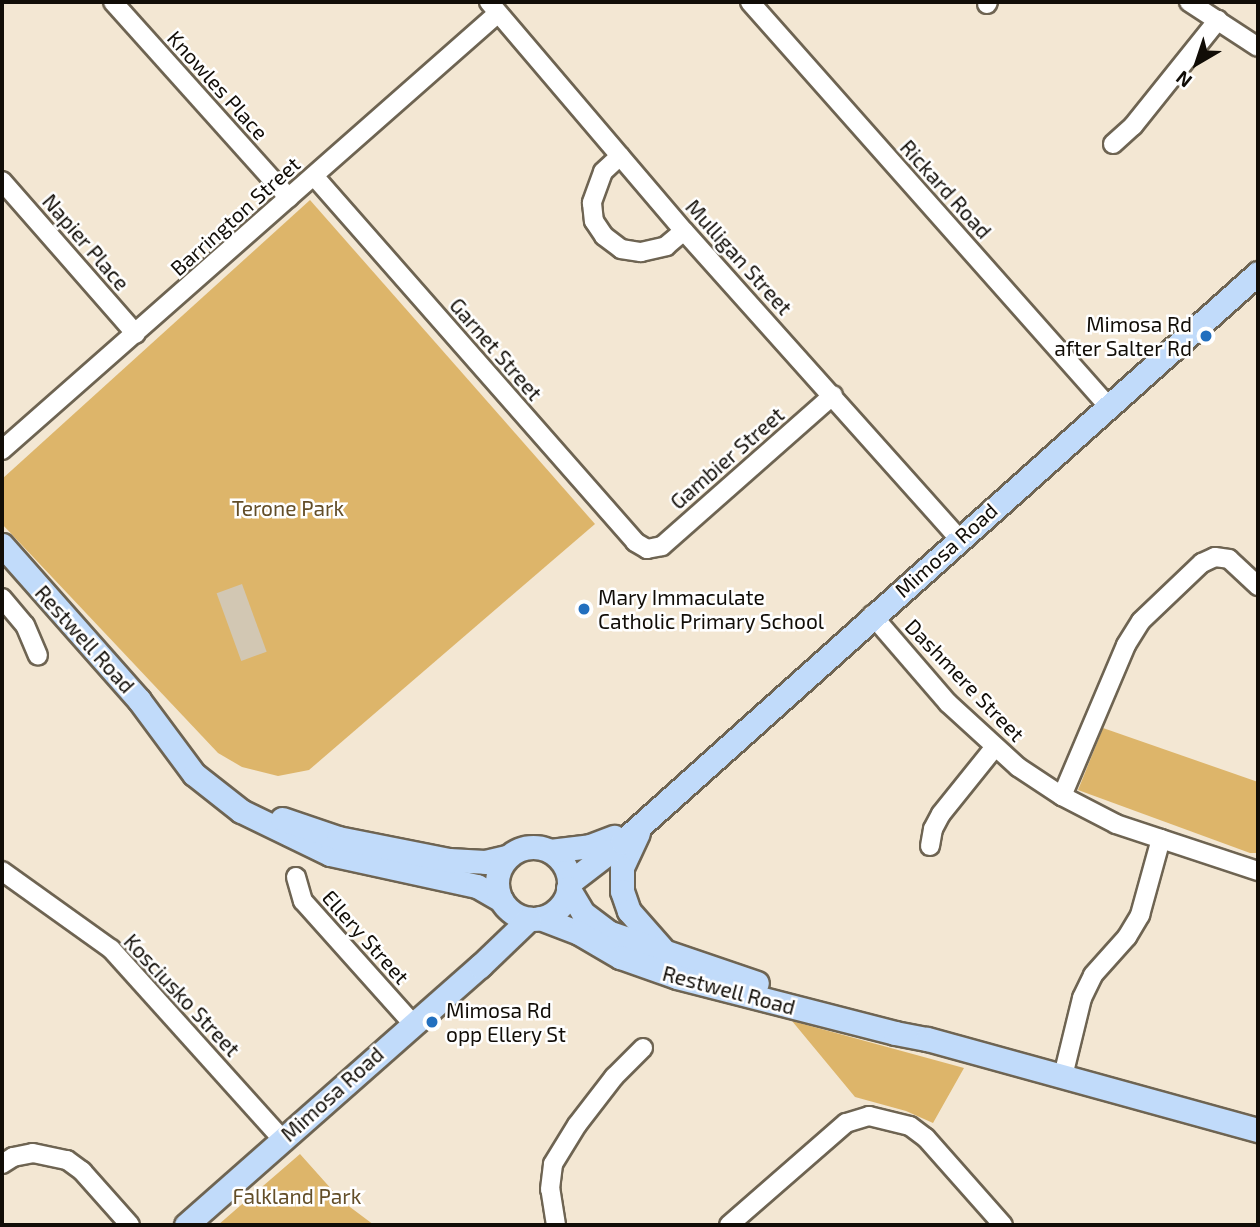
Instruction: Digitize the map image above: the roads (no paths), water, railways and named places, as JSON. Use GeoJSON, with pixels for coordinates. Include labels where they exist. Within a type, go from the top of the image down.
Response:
{"type":"FeatureCollection","features":[{"type":"Feature","properties":{"kind":"main road","name":"Mimosa Road"},"geometry":{"type":"LineString","coordinates":[[569,886],[1108,406],[1255,281]]}},
{"type":"Feature","properties":{"kind":"main road","name":"Restwell Road"},"geometry":{"type":"LineString","coordinates":[[2,545],[167,734],[247,799],[312,830],[449,860],[485,862],[507,857]]}},
{"type":"Feature","properties":{"kind":"main road","name":"Restwell Road"},"geometry":{"type":"LineString","coordinates":[[167,734],[176,754],[194,774],[241,811],[276,831],[330,854],[477,886],[519,911],[579,933],[620,957],[677,977],[895,1034],[927,1038]]}},
{"type":"Feature","properties":{"kind":"main road"},"geometry":{"type":"LineString","coordinates":[[657,808],[632,841],[622,868],[622,891],[629,911],[667,954]]}},
{"type":"Feature","properties":{"kind":"main road","name":"Mimosa Road"},"geometry":{"type":"LineString","coordinates":[[550,851],[590,846],[635,828]]}},
{"type":"Feature","properties":{"kind":"main road"},"geometry":{"type":"LineString","coordinates":[[527,847],[550,851],[565,867],[569,886],[559,907],[519,911],[497,876],[507,857],[527,847]]}},
{"type":"Feature","properties":{"kind":"main road","name":"Restwell Road"},"geometry":{"type":"LineString","coordinates":[[569,886],[583,913],[595,924],[610,933],[667,954],[927,1038],[1258,1130]]}},
{"type":"Feature","properties":{"kind":"main road","name":"Mimosa Road"},"geometry":{"type":"LineString","coordinates":[[186,1225],[412,1023],[480,966],[519,911]]}},
{"type":"Feature","properties":{"kind":"street","name":"Knowles Place"},"geometry":{"type":"LineString","coordinates":[[113,2],[289,198]]}},
{"type":"Feature","properties":{"kind":"street","name":"Rickard Road"},"geometry":{"type":"LineString","coordinates":[[750,2],[1108,406]]}},
{"type":"Feature","properties":{"kind":"street"},"geometry":{"type":"LineString","coordinates":[[1189,2],[1257,44]]}},
{"type":"Feature","properties":{"kind":"street","name":"Barrington Street"},"geometry":{"type":"LineString","coordinates":[[2,450],[314,176],[493,8]]}},
{"type":"Feature","properties":{"kind":"street","name":"Mulligan Street"},"geometry":{"type":"LineString","coordinates":[[493,8],[684,231],[959,539]]}},
{"type":"Feature","properties":{"kind":"street"},"geometry":{"type":"LineString","coordinates":[[1113,144],[1133,126],[1218,20]]}},
{"type":"Feature","properties":{"kind":"street"},"geometry":{"type":"LineString","coordinates":[[620,156],[603,172],[592,203],[594,221],[604,236],[621,249],[641,252],[666,246],[684,231]]}},
{"type":"Feature","properties":{"kind":"street","name":"Garnet Street"},"geometry":{"type":"LineString","coordinates":[[314,176],[635,542],[648,550]]}},
{"type":"Feature","properties":{"kind":"street","name":"Napier Place"},"geometry":{"type":"LineString","coordinates":[[2,181],[136,334]]}},
{"type":"Feature","properties":{"kind":"street","name":"Gambier Street"},"geometry":{"type":"LineString","coordinates":[[648,550],[662,546],[833,395]]}},
{"type":"Feature","properties":{"kind":"street"},"geometry":{"type":"LineString","coordinates":[[1062,796],[1126,645],[1141,621],[1202,563],[1215,557],[1229,559],[1258,586]]}},
{"type":"Feature","properties":{"kind":"street"},"geometry":{"type":"LineString","coordinates":[[2,598],[25,625],[38,654]]}},
{"type":"Feature","properties":{"kind":"street","name":"Dashmere Street"},"geometry":{"type":"LineString","coordinates":[[872,615],[948,703],[994,748],[1062,796],[1116,824],[1258,871]]}},
{"type":"Feature","properties":{"kind":"street"},"geometry":{"type":"LineString","coordinates":[[930,846],[933,829],[942,814],[994,748]]}},
{"type":"Feature","properties":{"kind":"street"},"geometry":{"type":"LineString","coordinates":[[1063,1076],[1082,998],[1093,975],[1127,937],[1140,915],[1161,839]]}},
{"type":"Feature","properties":{"kind":"street","name":"Kosciusko Street"},"geometry":{"type":"LineString","coordinates":[[2,871],[111,949],[282,1139]]}},
{"type":"Feature","properties":{"kind":"street","name":"Ellery Street"},"geometry":{"type":"LineString","coordinates":[[296,877],[303,901],[412,1023]]}},
{"type":"Feature","properties":{"kind":"street"},"geometry":{"type":"LineString","coordinates":[[556,1225],[550,1189],[553,1164],[614,1077],[643,1048]]}},
{"type":"Feature","properties":{"kind":"street"},"geometry":{"type":"LineString","coordinates":[[736,1223],[763,1194],[846,1123],[869,1115],[910,1126],[926,1138],[1003,1225]]}},
{"type":"Feature","properties":{"kind":"street"},"geometry":{"type":"LineString","coordinates":[[2,1164],[13,1157],[33,1153],[67,1160],[82,1171],[130,1225]]}},
{"type":"Feature","properties":{"kind":"place","name":"Mimosa Rd after Salter Rd"},"geometry":{"type":"Point","coordinates":[1206,336]}},
{"type":"Feature","properties":{"kind":"place","name":"Mary Immaculate Catholic Primary School"},"geometry":{"type":"Point","coordinates":[584,609]}},
{"type":"Feature","properties":{"kind":"place","name":"Mimosa Rd opp Ellery St"},"geometry":{"type":"Point","coordinates":[432,1022]}},
{"type":"Feature","properties":{"kind":"park label","name":"Terone Park"},"geometry":{"type":"Point","coordinates":[288,508]}},
{"type":"Feature","properties":{"kind":"park label","name":"Falkland Park"},"geometry":{"type":"Point","coordinates":[297,1196]}}]}
